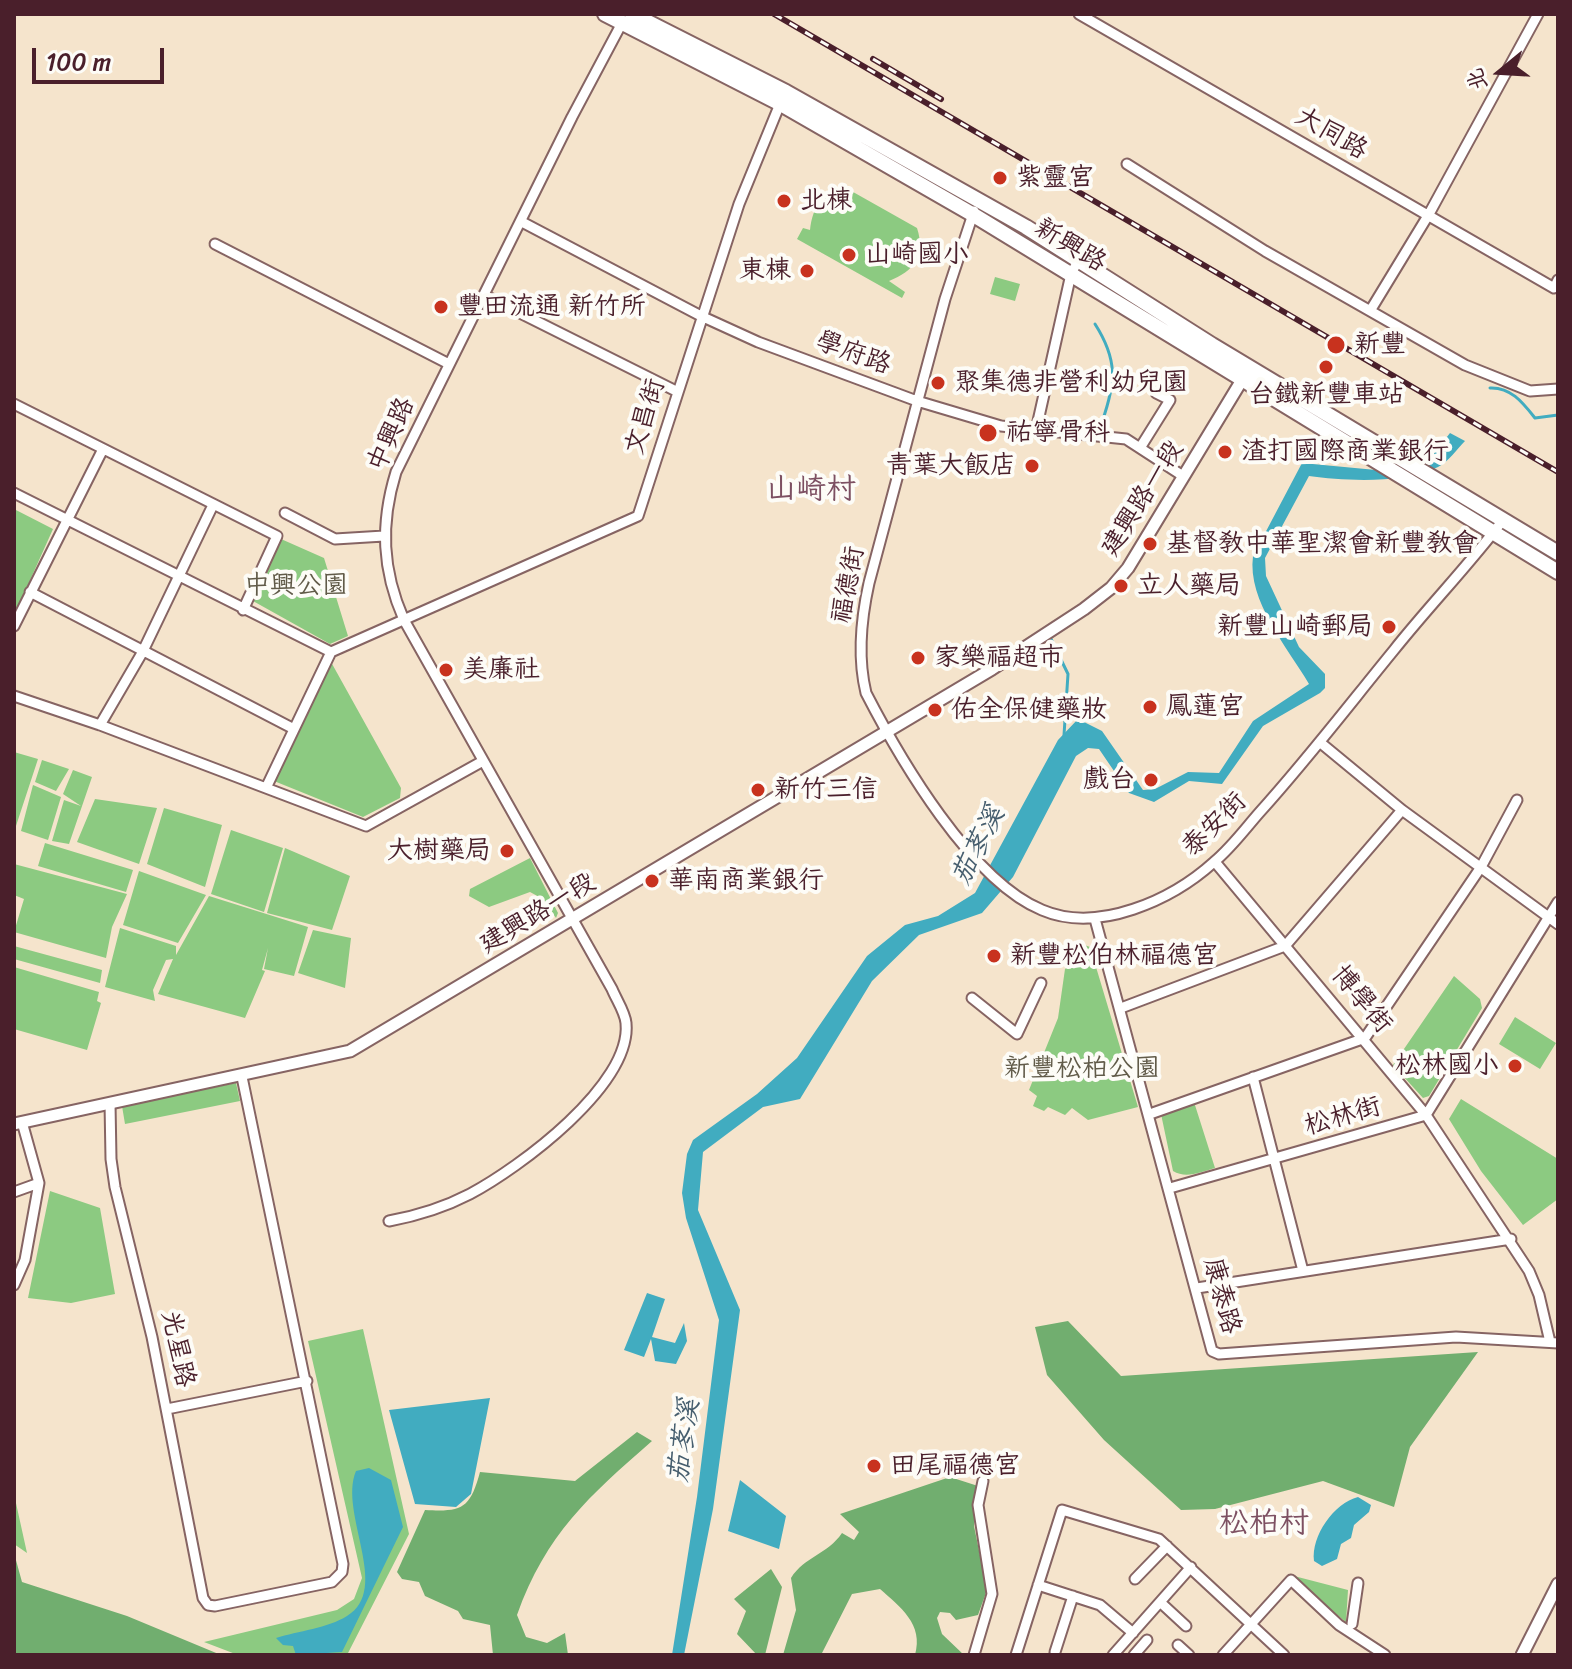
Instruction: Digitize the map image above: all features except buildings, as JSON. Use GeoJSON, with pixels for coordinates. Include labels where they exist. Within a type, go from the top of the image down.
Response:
{"type":"FeatureCollection","features":[{"type":"Feature","properties":{"kind":"main road","name":"新興路"},"geometry":{"type":"LineString","coordinates":[[605,14],[627,17],[783,98],[975,208],[1079,259],[1377,462],[1498,526]]}},
{"type":"Feature","properties":{"kind":"main road","name":"新興路"},"geometry":{"type":"LineString","coordinates":[[975,208],[1071,274],[1429,475],[1498,526]]}},
{"type":"Feature","properties":{"kind":"main road"},"geometry":{"type":"LineString","coordinates":[[1498,526],[1558,553]]}},
{"type":"Feature","properties":{"kind":"main road"},"geometry":{"type":"LineString","coordinates":[[1498,526],[1558,572]]}},
{"type":"Feature","properties":{"kind":"street","name":"大同路"},"geometry":{"type":"LineString","coordinates":[[1079,14],[1554,288],[1558,280]]}},
{"type":"Feature","properties":{"kind":"street"},"geometry":{"type":"LineString","coordinates":[[1370,311],[1429,214],[1538,14]]}},
{"type":"Feature","properties":{"kind":"street","name":"中興路"},"geometry":{"type":"LineString","coordinates":[[389,1221],[452,1203],[496,1177],[576,1114],[613,1071],[621,1055],[626,1022],[612,989],[404,620],[387,575],[384,536],[396,472],[627,17]]}},
{"type":"Feature","properties":{"kind":"street","name":"文昌街"},"geometry":{"type":"LineString","coordinates":[[331,652],[638,516],[739,204],[783,98]]}},
{"type":"Feature","properties":{"kind":"street"},"geometry":{"type":"LineString","coordinates":[[1127,164],[1370,311],[1488,375],[1530,391],[1558,389]]}},
{"type":"Feature","properties":{"kind":"street","name":"福德街"},"geometry":{"type":"LineString","coordinates":[[886,731],[863,679],[862,617],[917,401],[975,208]]}},
{"type":"Feature","properties":{"kind":"street","name":"學府路"},"geometry":{"type":"LineString","coordinates":[[522,222],[701,316],[758,342],[917,401],[1001,426],[1089,437],[1112,435],[1140,448],[1183,476]]}},
{"type":"Feature","properties":{"kind":"street"},"geometry":{"type":"LineString","coordinates":[[215,244],[449,364]]}},
{"type":"Feature","properties":{"kind":"street"},"geometry":{"type":"LineString","coordinates":[[1036,430],[1071,274],[1079,259]]}},
{"type":"Feature","properties":{"kind":"street"},"geometry":{"type":"LineString","coordinates":[[484,295],[676,391]]}},
{"type":"Feature","properties":{"kind":"street","name":"建興路一段"},"geometry":{"type":"LineString","coordinates":[[18,1123],[242,1077],[350,1051],[1046,634],[1111,588],[1128,568],[1246,373]]}},
{"type":"Feature","properties":{"kind":"street"},"geometry":{"type":"LineString","coordinates":[[1140,448],[1170,400],[1156,393]]}},
{"type":"Feature","properties":{"kind":"street"},"geometry":{"type":"LineString","coordinates":[[14,404],[277,536],[243,610]]}},
{"type":"Feature","properties":{"kind":"street"},"geometry":{"type":"LineString","coordinates":[[14,626],[103,449]]}},
{"type":"Feature","properties":{"kind":"street"},"geometry":{"type":"LineString","coordinates":[[14,493],[331,652],[266,788]]}},
{"type":"Feature","properties":{"kind":"street"},"geometry":{"type":"LineString","coordinates":[[100,725],[142,653],[213,505]]}},
{"type":"Feature","properties":{"kind":"street"},"geometry":{"type":"LineString","coordinates":[[285,513],[335,539],[384,536]]}},
{"type":"Feature","properties":{"kind":"street","name":"泰安街"},"geometry":{"type":"LineString","coordinates":[[886,731],[914,781],[982,863],[1014,894],[1044,911],[1095,919],[1161,897],[1215,862],[1322,744],[1394,650],[1498,526]]}},
{"type":"Feature","properties":{"kind":"street"},"geometry":{"type":"LineString","coordinates":[[30,592],[88,620],[142,653],[294,729]]}},
{"type":"Feature","properties":{"kind":"street"},"geometry":{"type":"LineString","coordinates":[[14,696],[100,725],[366,826],[483,761]]}},
{"type":"Feature","properties":{"kind":"street"},"geometry":{"type":"LineString","coordinates":[[1322,744],[1402,810],[1553,922]]}},
{"type":"Feature","properties":{"kind":"street"},"geometry":{"type":"LineString","coordinates":[[1150,1114],[1365,1038],[1481,867],[1517,800]]}},
{"type":"Feature","properties":{"kind":"street"},"geometry":{"type":"LineString","coordinates":[[1121,1008],[1285,946],[1402,810]]}},
{"type":"Feature","properties":{"kind":"street","name":"博學街"},"geometry":{"type":"LineString","coordinates":[[1215,862],[1365,1038],[1426,1115],[1511,1239],[1539,1295],[1554,1343]]}},
{"type":"Feature","properties":{"kind":"street"},"geometry":{"type":"LineString","coordinates":[[1426,1115],[1553,922],[1558,902]]}},
{"type":"Feature","properties":{"kind":"street","name":"康泰路"},"geometry":{"type":"LineString","coordinates":[[1095,919],[1212,1351],[1219,1354],[1456,1337],[1554,1343]]}},
{"type":"Feature","properties":{"kind":"street"},"geometry":{"type":"LineString","coordinates":[[972,998],[1017,1034],[1041,983]]}},
{"type":"Feature","properties":{"kind":"street"},"geometry":{"type":"LineString","coordinates":[[167,1409],[307,1381],[242,1077]]}},
{"type":"Feature","properties":{"kind":"street"},"geometry":{"type":"LineString","coordinates":[[1253,1077],[1303,1271]]}},
{"type":"Feature","properties":{"kind":"street","name":"光星路"},"geometry":{"type":"LineString","coordinates":[[110,1103],[115,1187],[167,1409],[208,1605],[332,1582],[342,1572],[343,1564],[307,1381]]}},
{"type":"Feature","properties":{"kind":"street","name":"松林街"},"geometry":{"type":"LineString","coordinates":[[1170,1188],[1426,1115]]}},
{"type":"Feature","properties":{"kind":"street"},"geometry":{"type":"LineString","coordinates":[[14,1285],[25,1260],[39,1183],[18,1123]]}},
{"type":"Feature","properties":{"kind":"street"},"geometry":{"type":"LineString","coordinates":[[14,1192],[39,1183]]}},
{"type":"Feature","properties":{"kind":"street"},"geometry":{"type":"LineString","coordinates":[[1197,1288],[1511,1239]]}},
{"type":"Feature","properties":{"kind":"street"},"geometry":{"type":"LineString","coordinates":[[14,1264],[25,1260]]}},
{"type":"Feature","properties":{"kind":"street"},"geometry":{"type":"LineString","coordinates":[[974,1655],[992,1594],[978,1505],[983,1481]]}},
{"type":"Feature","properties":{"kind":"street"},"geometry":{"type":"LineString","coordinates":[[1016,1655],[1062,1510],[1159,1539],[1284,1655]]}},
{"type":"Feature","properties":{"kind":"street"},"geometry":{"type":"LineString","coordinates":[[1135,1579],[1167,1546]]}},
{"type":"Feature","properties":{"kind":"street"},"geometry":{"type":"LineString","coordinates":[[1113,1655],[1191,1567]]}},
{"type":"Feature","properties":{"kind":"street"},"geometry":{"type":"LineString","coordinates":[[1223,1655],[1291,1580],[1339,1625],[1385,1655]]}},
{"type":"Feature","properties":{"kind":"street"},"geometry":{"type":"LineString","coordinates":[[1352,1624],[1358,1583]]}},
{"type":"Feature","properties":{"kind":"street"},"geometry":{"type":"LineString","coordinates":[[1522,1655],[1558,1584]]}},
{"type":"Feature","properties":{"kind":"street"},"geometry":{"type":"LineString","coordinates":[[1038,1585],[1100,1605],[1133,1633]]}},
{"type":"Feature","properties":{"kind":"street"},"geometry":{"type":"LineString","coordinates":[[1055,1652],[1073,1596]]}},
{"type":"Feature","properties":{"kind":"street"},"geometry":{"type":"LineString","coordinates":[[1160,1602],[1186,1626]]}},
{"type":"Feature","properties":{"kind":"street"},"geometry":{"type":"LineString","coordinates":[[1134,1655],[1147,1640]]}},
{"type":"Feature","properties":{"kind":"street"},"geometry":{"type":"LineString","coordinates":[[1178,1645],[1189,1655]]}},
{"type":"Feature","properties":{"kind":"green space"},"geometry":{"type":"Polygon","coordinates":[[[846,188],[917,228],[920,247],[916,261],[889,281],[905,292],[902,298],[797,239],[803,228],[810,230],[813,214],[820,202],[846,188]]]}},
{"type":"Feature","properties":{"kind":"green space"},"geometry":{"type":"Polygon","coordinates":[[[995,277],[1020,284],[1015,301],[990,294],[995,277]]]}},
{"type":"Feature","properties":{"kind":"green space"},"geometry":{"type":"Polygon","coordinates":[[[14,509],[53,529],[14,616],[14,509]]]}},
{"type":"Feature","properties":{"kind":"green space","name":"中興公園"},"geometry":{"type":"Polygon","coordinates":[[[281,539],[324,558],[348,636],[330,644],[253,601],[281,539]]]}},
{"type":"Feature","properties":{"kind":"green space"},"geometry":{"type":"Polygon","coordinates":[[[331,662],[401,788],[400,798],[363,817],[274,781],[331,662]]]}},
{"type":"Feature","properties":{"kind":"green space"},"geometry":{"type":"Polygon","coordinates":[[[14,752],[38,759],[15,829],[14,829],[14,752]]]}},
{"type":"Feature","properties":{"kind":"green space"},"geometry":{"type":"Polygon","coordinates":[[[42,760],[69,769],[56,791],[35,782],[42,760]]]}},
{"type":"Feature","properties":{"kind":"green space"},"geometry":{"type":"Polygon","coordinates":[[[73,770],[92,777],[69,844],[52,841],[64,800],[81,806],[63,794],[73,770]]]}},
{"type":"Feature","properties":{"kind":"green space"},"geometry":{"type":"Polygon","coordinates":[[[33,785],[61,797],[48,840],[21,831],[33,785]]]}},
{"type":"Feature","properties":{"kind":"green space"},"geometry":{"type":"Polygon","coordinates":[[[95,799],[157,808],[139,864],[77,842],[95,799]]]}},
{"type":"Feature","properties":{"kind":"green space"},"geometry":{"type":"Polygon","coordinates":[[[164,808],[222,825],[205,887],[147,864],[164,808]]]}},
{"type":"Feature","properties":{"kind":"green space"},"geometry":{"type":"Polygon","coordinates":[[[231,830],[283,848],[264,912],[211,894],[231,830]]]}},
{"type":"Feature","properties":{"kind":"green space"},"geometry":{"type":"Polygon","coordinates":[[[45,843],[133,870],[126,892],[38,866],[45,843]]]}},
{"type":"Feature","properties":{"kind":"green space"},"geometry":{"type":"Polygon","coordinates":[[[285,848],[350,876],[332,930],[267,913],[285,848]]]}},
{"type":"Feature","properties":{"kind":"green space"},"geometry":{"type":"Polygon","coordinates":[[[530,858],[558,913],[556,918],[543,899],[530,892],[489,907],[469,896],[470,889],[530,858]]]}},
{"type":"Feature","properties":{"kind":"green space"},"geometry":{"type":"Polygon","coordinates":[[[14,864],[127,894],[112,927],[106,958],[14,932],[24,899],[14,895],[14,864]]]}},
{"type":"Feature","properties":{"kind":"green space"},"geometry":{"type":"Polygon","coordinates":[[[139,871],[206,895],[178,943],[123,925],[139,871]]]}},
{"type":"Feature","properties":{"kind":"green space"},"geometry":{"type":"Polygon","coordinates":[[[209,896],[308,927],[294,976],[264,969],[268,948],[262,970],[265,971],[245,1018],[158,994],[173,959],[166,960],[153,990],[155,1001],[105,987],[120,928],[176,946],[176,955],[209,896]]]}},
{"type":"Feature","properties":{"kind":"green space"},"geometry":{"type":"Polygon","coordinates":[[[313,930],[351,938],[345,988],[298,973],[313,930]]]}},
{"type":"Feature","properties":{"kind":"green space","name":"新豐松柏公園"},"geometry":{"type":"Polygon","coordinates":[[[1079,943],[1090,947],[1138,1107],[1088,1120],[1072,1108],[1065,1115],[1048,1107],[1044,1111],[1033,1106],[1037,1096],[1029,1090],[1058,1018],[1065,969],[1076,960],[1073,952],[1079,943]]]}},
{"type":"Feature","properties":{"kind":"green space"},"geometry":{"type":"Polygon","coordinates":[[[14,946],[102,970],[100,983],[14,959],[14,946]]]}},
{"type":"Feature","properties":{"kind":"green space"},"geometry":{"type":"Polygon","coordinates":[[[14,967],[99,992],[97,1001],[101,1003],[87,1050],[14,1029],[14,967]]]}},
{"type":"Feature","properties":{"kind":"green space"},"geometry":{"type":"Polygon","coordinates":[[[1454,976],[1480,999],[1482,1008],[1429,1096],[1423,1098],[1393,1065],[1454,976]]]}},
{"type":"Feature","properties":{"kind":"green space"},"geometry":{"type":"Polygon","coordinates":[[[1515,1017],[1556,1043],[1540,1069],[1499,1044],[1515,1017]]]}},
{"type":"Feature","properties":{"kind":"green space"},"geometry":{"type":"Polygon","coordinates":[[[236,1083],[240,1101],[125,1124],[122,1106],[236,1083]]]}},
{"type":"Feature","properties":{"kind":"green space"},"geometry":{"type":"Polygon","coordinates":[[[1461,1099],[1558,1159],[1558,1199],[1523,1225],[1481,1171],[1449,1119],[1461,1099]]]}},
{"type":"Feature","properties":{"kind":"green space"},"geometry":{"type":"Polygon","coordinates":[[[1194,1102],[1215,1168],[1183,1174],[1173,1171],[1161,1114],[1194,1102]]]}},
{"type":"Feature","properties":{"kind":"green space"},"geometry":{"type":"Polygon","coordinates":[[[50,1191],[100,1208],[115,1294],[71,1303],[28,1298],[50,1191]]]}},
{"type":"Feature","properties":{"kind":"green space"},"geometry":{"type":"Polygon","coordinates":[[[1068,1321],[1121,1376],[1478,1352],[1410,1447],[1394,1507],[1323,1481],[1215,1509],[1181,1510],[1104,1440],[1047,1375],[1035,1327],[1068,1321]]]}},
{"type":"Feature","properties":{"kind":"green space"},"geometry":{"type":"Polygon","coordinates":[[[363,1329],[409,1534],[347,1655],[238,1655],[204,1642],[337,1610],[354,1599],[362,1578],[308,1341],[363,1329]]]}},
{"type":"Feature","properties":{"kind":"green space"},"geometry":{"type":"Polygon","coordinates":[[[637,1432],[652,1441],[608,1480],[572,1518],[541,1561],[517,1615],[526,1637],[547,1643],[565,1633],[568,1655],[493,1655],[490,1625],[463,1619],[458,1611],[425,1596],[419,1582],[402,1579],[397,1572],[425,1510],[448,1510],[463,1506],[472,1494],[480,1472],[575,1481],[637,1432]]]}},
{"type":"Feature","properties":{"kind":"green space"},"geometry":{"type":"Polygon","coordinates":[[[950,1477],[978,1486],[974,1526],[987,1590],[978,1615],[956,1620],[950,1613],[940,1612],[937,1618],[942,1634],[964,1655],[915,1655],[917,1644],[913,1625],[880,1589],[852,1594],[821,1655],[783,1655],[796,1610],[791,1578],[842,1533],[854,1540],[859,1532],[840,1514],[950,1477]]]}},
{"type":"Feature","properties":{"kind":"green space"},"geometry":{"type":"Polygon","coordinates":[[[14,1494],[27,1553],[14,1544],[14,1494]]]}},
{"type":"Feature","properties":{"kind":"green space"},"geometry":{"type":"Polygon","coordinates":[[[14,1553],[22,1582],[127,1616],[221,1655],[14,1655],[14,1553]]]}},
{"type":"Feature","properties":{"kind":"green space"},"geometry":{"type":"Polygon","coordinates":[[[771,1569],[782,1587],[765,1655],[757,1655],[737,1634],[746,1611],[734,1599],[771,1569]]]}},
{"type":"Feature","properties":{"kind":"green space"},"geometry":{"type":"Polygon","coordinates":[[[1294,1576],[1348,1590],[1346,1622],[1293,1579],[1294,1576]]]}},
{"type":"Feature","properties":{"kind":"water","name":"茄苳溪"},"geometry":{"type":"Polygon","coordinates":[[[1450,433],[1465,441],[1442,465],[1424,472],[1374,480],[1309,476],[1265,558],[1266,576],[1299,647],[1325,674],[1325,688],[1320,693],[1263,726],[1222,784],[1189,781],[1154,802],[1129,793],[1099,749],[1088,748],[1076,756],[1013,877],[982,913],[919,935],[872,981],[800,1099],[763,1107],[703,1152],[698,1210],[740,1310],[713,1509],[684,1655],[672,1655],[697,1497],[719,1320],[686,1218],[682,1193],[687,1154],[693,1140],[757,1094],[797,1058],[867,956],[905,925],[938,916],[975,893],[1058,740],[1078,719],[1102,731],[1143,790],[1155,789],[1188,772],[1219,773],[1253,721],[1309,684],[1271,623],[1256,590],[1253,573],[1253,556],[1302,463],[1376,470],[1429,460],[1450,433]]]}},
{"type":"Feature","properties":{"kind":"water"},"geometry":{"type":"Polygon","coordinates":[[[647,1293],[665,1299],[652,1337],[675,1343],[684,1323],[687,1341],[676,1364],[655,1361],[651,1339],[644,1357],[624,1350],[647,1293]]]}},
{"type":"Feature","properties":{"kind":"water"},"geometry":{"type":"Polygon","coordinates":[[[490,1398],[471,1494],[456,1507],[415,1504],[389,1410],[490,1398]]]}},
{"type":"Feature","properties":{"kind":"water"},"geometry":{"type":"Polygon","coordinates":[[[369,1468],[391,1480],[403,1527],[342,1652],[296,1655],[293,1646],[283,1645],[276,1638],[339,1620],[360,1604],[365,1588],[365,1569],[352,1488],[356,1471],[369,1468]]]}},
{"type":"Feature","properties":{"kind":"water"},"geometry":{"type":"Polygon","coordinates":[[[740,1480],[786,1516],[779,1549],[728,1531],[740,1480]]]}},
{"type":"Feature","properties":{"kind":"water"},"geometry":{"type":"Polygon","coordinates":[[[1358,1497],[1371,1505],[1369,1512],[1354,1525],[1351,1538],[1341,1544],[1337,1559],[1322,1566],[1314,1561],[1320,1531],[1333,1513],[1358,1497]]]}},
{"type":"Feature","properties":{"kind":"waterway"},"geometry":{"type":"LineString","coordinates":[[1095,324],[1108,349],[1112,372],[1110,395],[1102,422]]}},
{"type":"Feature","properties":{"kind":"waterway","name":"茄苳溪"},"geometry":{"type":"LineString","coordinates":[[1490,388],[1510,393],[1535,418],[1558,415]]}},
{"type":"Feature","properties":{"kind":"waterway"},"geometry":{"type":"LineString","coordinates":[[1049,635],[1068,674],[1064,735]]}},
{"type":"Feature","properties":{"kind":"railway"},"geometry":{"type":"LineString","coordinates":[[774,14],[1558,472]]}},
{"type":"Feature","properties":{"kind":"railway"},"geometry":{"type":"LineString","coordinates":[[873,59],[941,99]]}},
{"type":"Feature","properties":{"kind":"place","name":"紫靈宫"},"geometry":{"type":"Point","coordinates":[1000,178]}},
{"type":"Feature","properties":{"kind":"place","name":"北棟"},"geometry":{"type":"Point","coordinates":[784,201]}},
{"type":"Feature","properties":{"kind":"place","name":"山崎國小"},"geometry":{"type":"Point","coordinates":[849,255]}},
{"type":"Feature","properties":{"kind":"place","name":"東棟"},"geometry":{"type":"Point","coordinates":[807,271]}},
{"type":"Feature","properties":{"kind":"place","name":"豐田流通 新竹所"},"geometry":{"type":"Point","coordinates":[441,307]}},
{"type":"Feature","properties":{"kind":"place","name":"新豐"},"geometry":{"type":"Point","coordinates":[1336,345]}},
{"type":"Feature","properties":{"kind":"place","name":"台鐵新豐車站"},"geometry":{"type":"Point","coordinates":[1326,367]}},
{"type":"Feature","properties":{"kind":"place","name":"聚集德非營利幼兒園"},"geometry":{"type":"Point","coordinates":[938,383]}},
{"type":"Feature","properties":{"kind":"place","name":"祐寧骨科"},"geometry":{"type":"Point","coordinates":[988,433]}},
{"type":"Feature","properties":{"kind":"place","name":"渣打國際商業銀行"},"geometry":{"type":"Point","coordinates":[1225,452]}},
{"type":"Feature","properties":{"kind":"place","name":"青葉大飯店"},"geometry":{"type":"Point","coordinates":[1032,466]}},
{"type":"Feature","properties":{"kind":"place","name":"基督教中華聖潔會新豐教會"},"geometry":{"type":"Point","coordinates":[1150,544]}},
{"type":"Feature","properties":{"kind":"place","name":"立人藥局"},"geometry":{"type":"Point","coordinates":[1121,586]}},
{"type":"Feature","properties":{"kind":"place","name":"新豐山崎郵局"},"geometry":{"type":"Point","coordinates":[1389,627]}},
{"type":"Feature","properties":{"kind":"place","name":"家樂福超市"},"geometry":{"type":"Point","coordinates":[918,658]}},
{"type":"Feature","properties":{"kind":"place","name":"美廉社"},"geometry":{"type":"Point","coordinates":[446,670]}},
{"type":"Feature","properties":{"kind":"place","name":"鳳蓮宮"},"geometry":{"type":"Point","coordinates":[1150,707]}},
{"type":"Feature","properties":{"kind":"place","name":"佑全保健藥妝"},"geometry":{"type":"Point","coordinates":[935,710]}},
{"type":"Feature","properties":{"kind":"place","name":"戲台"},"geometry":{"type":"Point","coordinates":[1151,780]}},
{"type":"Feature","properties":{"kind":"place","name":"新竹三信"},"geometry":{"type":"Point","coordinates":[758,790]}},
{"type":"Feature","properties":{"kind":"place","name":"大樹藥局"},"geometry":{"type":"Point","coordinates":[507,851]}},
{"type":"Feature","properties":{"kind":"place","name":"華南商業銀行"},"geometry":{"type":"Point","coordinates":[652,881]}},
{"type":"Feature","properties":{"kind":"place","name":"新豐松伯林福德宫"},"geometry":{"type":"Point","coordinates":[994,956]}},
{"type":"Feature","properties":{"kind":"place","name":"松林國小"},"geometry":{"type":"Point","coordinates":[1515,1066]}},
{"type":"Feature","properties":{"kind":"place","name":"田尾福德宮"},"geometry":{"type":"Point","coordinates":[874,1466]}},
{"type":"Feature","properties":{"kind":"district","name":"山崎村"},"geometry":{"type":"Point","coordinates":[811,490]}},
{"type":"Feature","properties":{"kind":"district","name":"松柏村"},"geometry":{"type":"Point","coordinates":[1264,1524]}}]}
